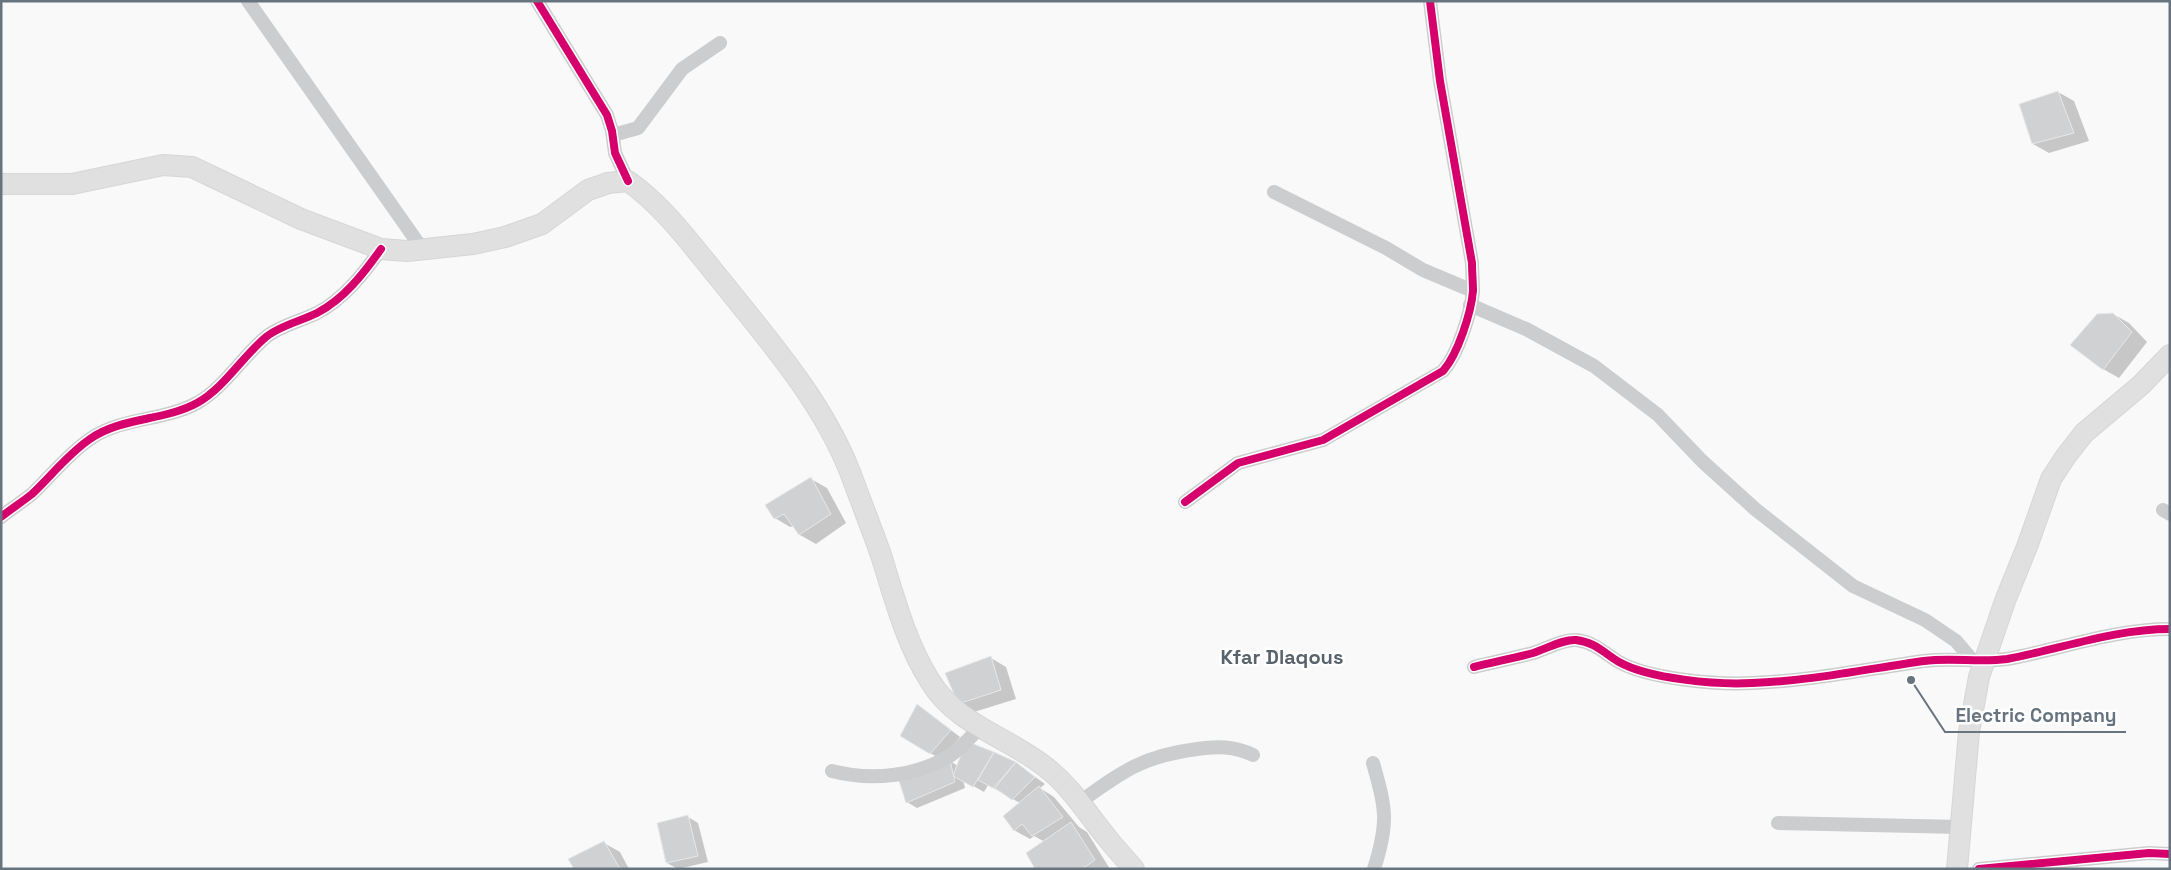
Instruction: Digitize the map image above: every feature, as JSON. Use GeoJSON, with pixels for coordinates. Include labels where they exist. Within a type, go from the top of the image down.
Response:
{"type":"FeatureCollection","features":[{"type":"Feature","properties":{"kind":"main road"},"geometry":{"type":"LineString","coordinates":[[1,184],[18,186],[72,184],[163,165],[192,167],[301,218],[381,249],[423,250],[473,244],[524,231],[542,224],[588,190],[608,183],[628,180],[647,194],[706,263],[777,351],[831,430],[860,499],[914,651],[930,682],[945,701],[979,729],[996,735],[1028,753],[1050,770],[1080,802],[1107,839],[1134,869]]}},
{"type":"Feature","properties":{"kind":"main road"},"geometry":{"type":"LineString","coordinates":[[1957,869],[1969,732],[1976,692],[1978,661],[2005,601],[2046,493],[2059,466],[2084,433],[2141,385],[2170,355]]}},
{"type":"Feature","properties":{"kind":"street"},"geometry":{"type":"LineString","coordinates":[[248,1],[423,250]]}},
{"type":"Feature","properties":{"kind":"street"},"geometry":{"type":"LineString","coordinates":[[537,1],[607,115],[613,135],[615,154],[628,180]]}},
{"type":"Feature","properties":{"kind":"street"},"geometry":{"type":"LineString","coordinates":[[1185,502],[1238,463],[1323,440],[1443,371],[1454,355],[1473,291],[1472,263],[1440,81],[1430,1]]}},
{"type":"Feature","properties":{"kind":"street"},"geometry":{"type":"LineString","coordinates":[[613,135],[638,128],[682,69],[720,43]]}},
{"type":"Feature","properties":{"kind":"street"},"geometry":{"type":"LineString","coordinates":[[1274,192],[1386,248],[1423,270],[1473,291]]}},
{"type":"Feature","properties":{"kind":"street"},"geometry":{"type":"LineString","coordinates":[[1,517],[31,494],[90,438],[107,429],[180,410],[197,403],[212,393],[245,355],[268,335],[322,310],[343,295],[381,249]]}},
{"type":"Feature","properties":{"kind":"street"},"geometry":{"type":"LineString","coordinates":[[1470,305],[1526,328],[1601,371],[1658,415],[1702,461],[1755,509],[1852,586],[1925,620],[1956,641],[1978,661]]}},
{"type":"Feature","properties":{"kind":"street"},"geometry":{"type":"LineString","coordinates":[[1474,667],[1574,640],[1600,647],[1619,662],[1641,670],[1682,679],[1720,683],[1789,681],[1924,661],[1978,661],[2016,657],[2080,641],[2170,628]]}},
{"type":"Feature","properties":{"kind":"street"},"geometry":{"type":"LineString","coordinates":[[832,771],[863,777],[918,769],[954,753],[979,729]]}},
{"type":"Feature","properties":{"kind":"street"},"geometry":{"type":"LineString","coordinates":[[1080,802],[1115,776],[1154,757],[1171,752],[1219,747],[1239,749],[1253,755]]}},
{"type":"Feature","properties":{"kind":"street"},"geometry":{"type":"LineString","coordinates":[[1373,764],[1385,813],[1384,829],[1374,869]]}},
{"type":"Feature","properties":{"kind":"street"},"geometry":{"type":"LineString","coordinates":[[1778,823],[1961,827]]}},
{"type":"Feature","properties":{"kind":"street"},"geometry":{"type":"LineString","coordinates":[[1980,869],[2149,853],[2170,854]]}},
{"type":"Feature","properties":{"kind":"building"},"geometry":{"type":"Polygon","coordinates":[[[2058,91],[2074,133],[2032,144],[2019,104],[2058,91]]]}},
{"type":"Feature","properties":{"kind":"building"},"geometry":{"type":"Polygon","coordinates":[[[2113,313],[2132,332],[2103,370],[2070,345],[2097,314],[2113,313]]]}},
{"type":"Feature","properties":{"kind":"building"},"geometry":{"type":"Polygon","coordinates":[[[811,477],[831,514],[799,535],[784,514],[774,519],[765,505],[811,477]]]}},
{"type":"Feature","properties":{"kind":"building"},"geometry":{"type":"Polygon","coordinates":[[[991,656],[1001,690],[958,704],[945,673],[991,656]]]}},
{"type":"Feature","properties":{"kind":"building"},"geometry":{"type":"Polygon","coordinates":[[[917,704],[951,730],[930,754],[900,736],[917,704]]]}},
{"type":"Feature","properties":{"kind":"building"},"geometry":{"type":"Polygon","coordinates":[[[966,741],[994,752],[973,787],[953,776],[966,741]]]}},
{"type":"Feature","properties":{"kind":"building"},"geometry":{"type":"Polygon","coordinates":[[[994,752],[1016,762],[993,788],[978,780],[994,752]]]}},
{"type":"Feature","properties":{"kind":"building"},"geometry":{"type":"Polygon","coordinates":[[[950,760],[955,782],[906,803],[898,778],[950,760]]]}},
{"type":"Feature","properties":{"kind":"building"},"geometry":{"type":"Polygon","coordinates":[[[1016,762],[1035,777],[1012,800],[995,788],[1016,762]]]}},
{"type":"Feature","properties":{"kind":"building"},"geometry":{"type":"Polygon","coordinates":[[[1039,786],[1063,817],[1032,836],[1022,824],[1014,831],[1003,816],[1039,786]]]}},
{"type":"Feature","properties":{"kind":"building"},"geometry":{"type":"Polygon","coordinates":[[[688,815],[698,856],[666,863],[657,823],[688,815]]]}},
{"type":"Feature","properties":{"kind":"building"},"geometry":{"type":"Polygon","coordinates":[[[1071,822],[1095,860],[1082,869],[1035,869],[1026,853],[1071,822]]]}},
{"type":"Feature","properties":{"kind":"building"},"geometry":{"type":"Polygon","coordinates":[[[604,841],[620,869],[574,869],[568,859],[604,841]]]}},
{"type":"Feature","properties":{"kind":"cycle path"},"geometry":{"type":"LineString","coordinates":[[537,1],[607,115],[612,131],[615,153],[628,181]]}},
{"type":"Feature","properties":{"kind":"cycle path"},"geometry":{"type":"LineString","coordinates":[[1185,502],[1238,463],[1323,440],[1443,371],[1449,364],[1459,344],[1472,300],[1472,263],[1440,81],[1430,1]]}},
{"type":"Feature","properties":{"kind":"cycle path"},"geometry":{"type":"LineString","coordinates":[[1,517],[32,494],[82,445],[102,432],[184,409],[207,397],[271,333],[317,313],[345,293],[381,249]]}},
{"type":"Feature","properties":{"kind":"cycle path"},"geometry":{"type":"LineString","coordinates":[[1474,667],[1533,653],[1566,641],[1576,640],[1594,645],[1619,662],[1632,668],[1665,677],[1721,683],[1774,682],[1934,660],[2007,659],[2128,632],[2170,629]]}},
{"type":"Feature","properties":{"kind":"cycle path"},"geometry":{"type":"LineString","coordinates":[[1979,869],[2149,853],[2170,854]]}},
{"type":"Feature","properties":{"kind":"place","name":"Electric Company"},"geometry":{"type":"Point","coordinates":[1911,680]}},
{"type":"Feature","properties":{"kind":"district","name":"Kfar Dlaqous"},"geometry":{"type":"Point","coordinates":[1282,657]}}]}
